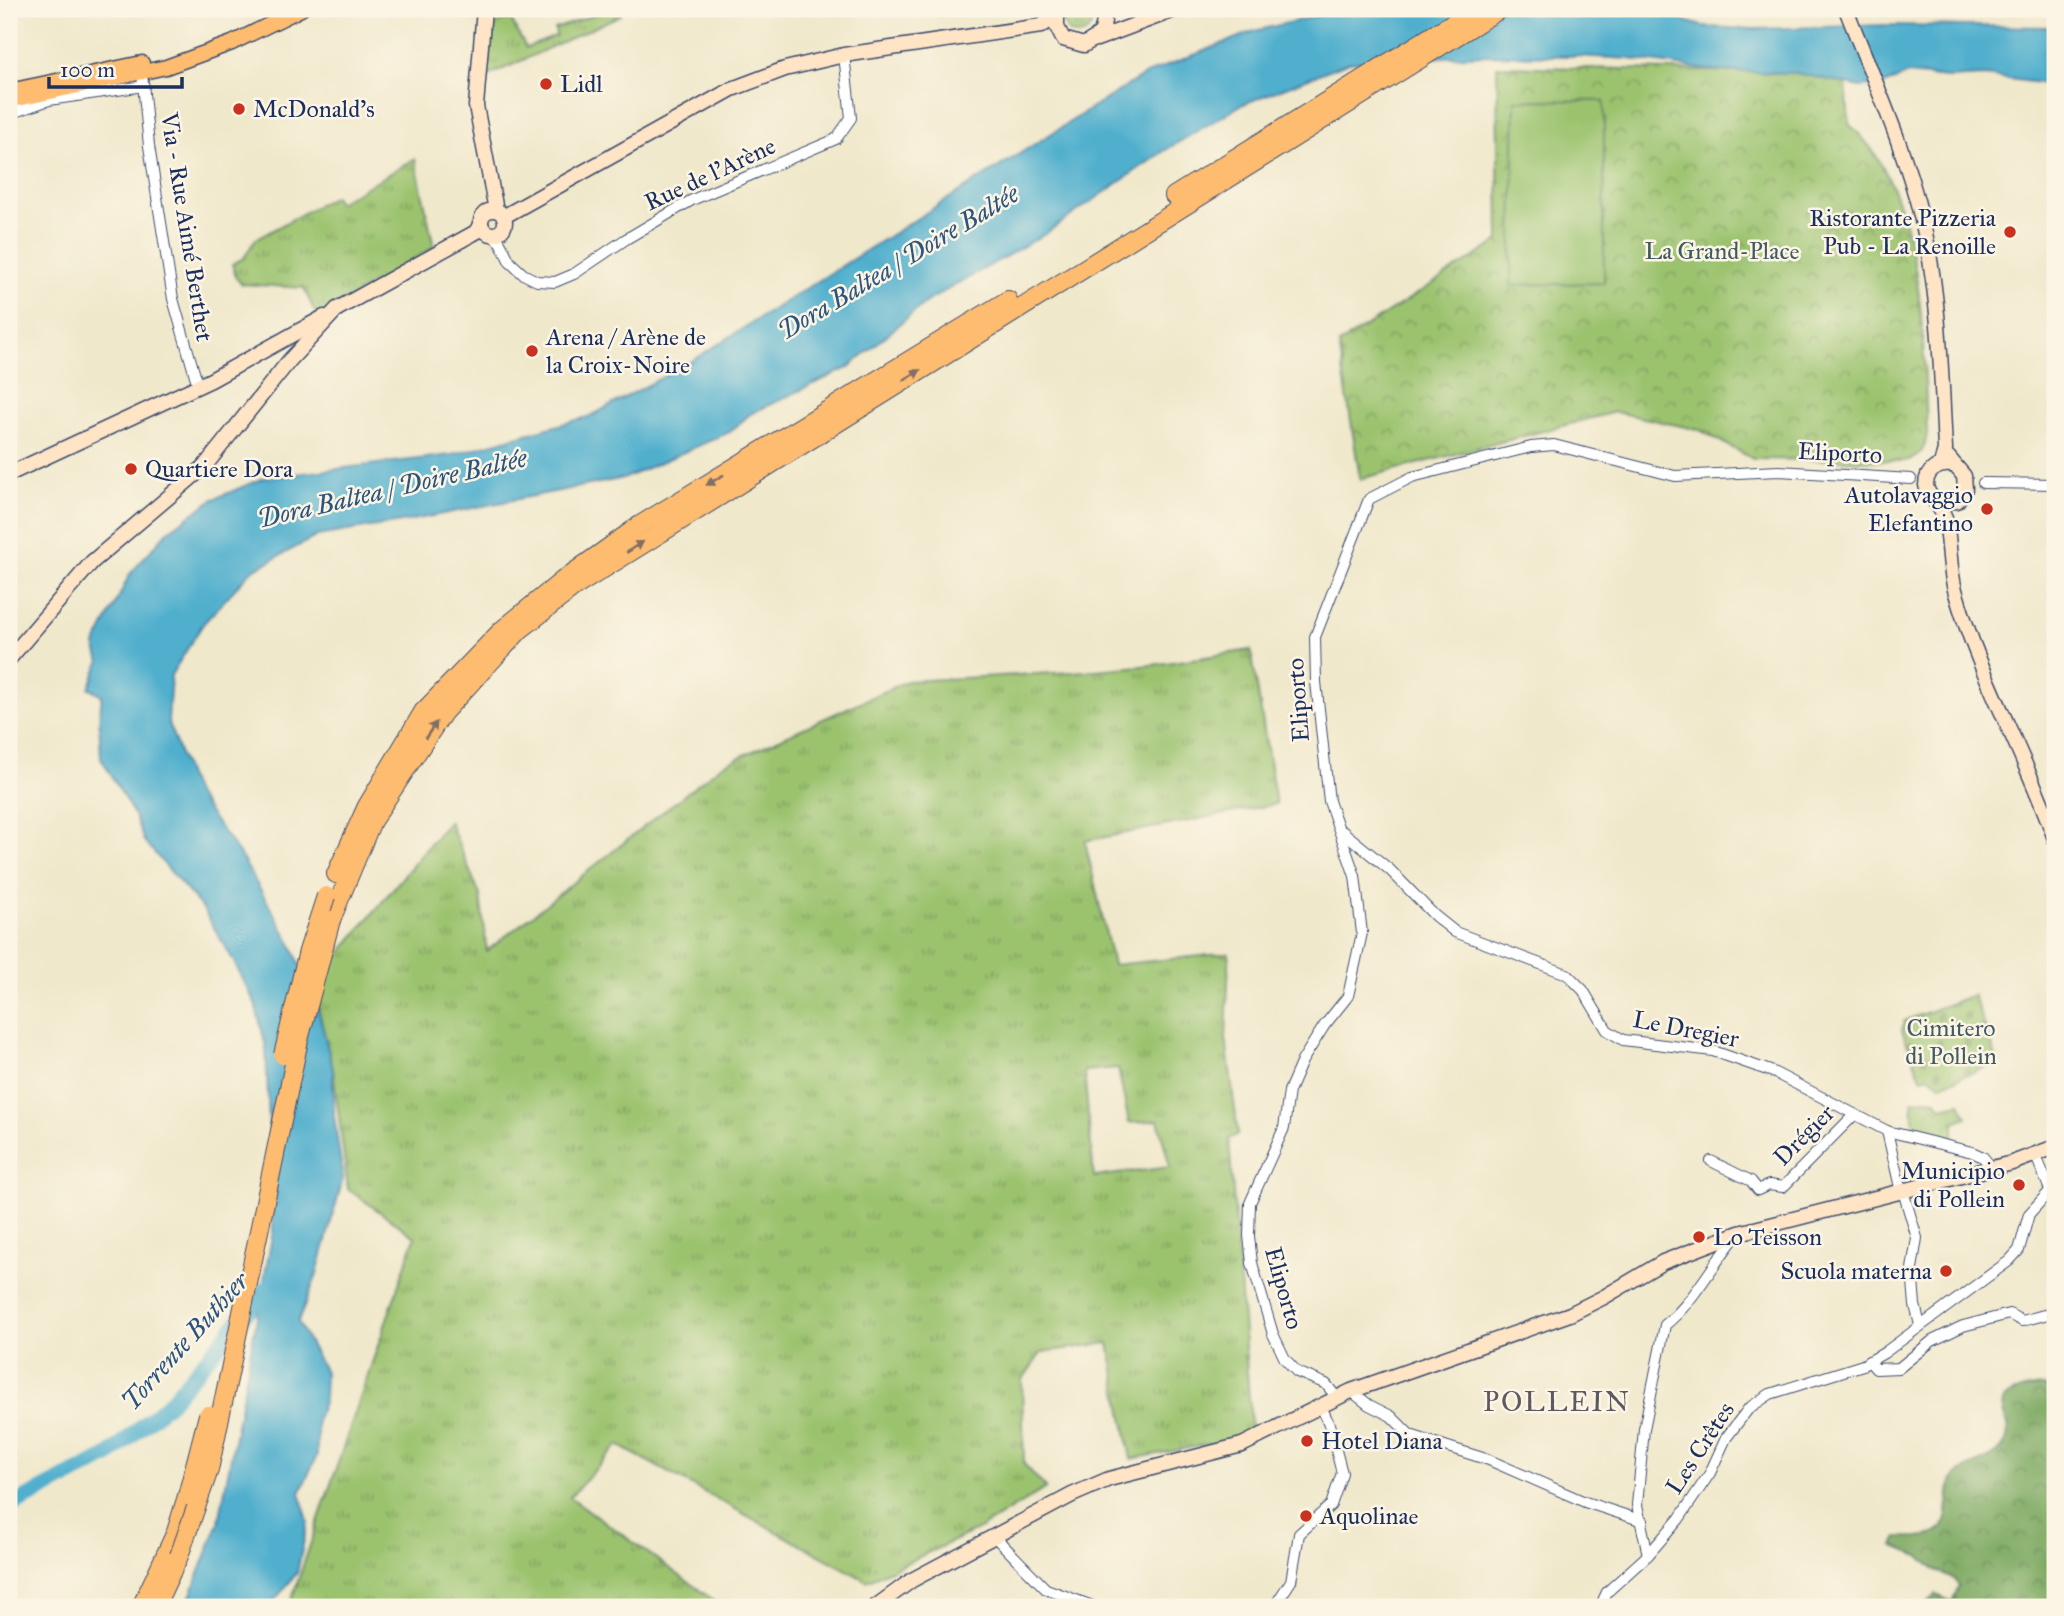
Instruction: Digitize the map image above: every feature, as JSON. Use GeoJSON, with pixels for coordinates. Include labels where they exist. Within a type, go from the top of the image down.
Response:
{"type":"FeatureCollection","features":[{"type":"Feature","properties":{"kind":"highway"},"geometry":{"type":"LineString","coordinates":[[155,1607],[179,1556],[209,1471],[299,1040],[331,920],[372,821],[443,713],[520,630],[576,586],[1475,9]]}},
{"type":"Feature","properties":{"kind":"highway"},"geometry":{"type":"LineString","coordinates":[[141,1607],[176,1532],[206,1427],[292,1017],[326,896],[367,806],[423,712],[502,630],[553,588],[640,525],[1235,165],[1500,9]]}},
{"type":"Feature","properties":{"kind":"main road"},"geometry":{"type":"LineString","coordinates":[[9,91],[164,58],[229,34],[280,9]]}},
{"type":"Feature","properties":{"kind":"main road"},"geometry":{"type":"LineString","coordinates":[[9,101],[143,80],[302,9]]}},
{"type":"Feature","properties":{"kind":"street"},"geometry":{"type":"LineString","coordinates":[[484,9],[476,106],[494,222]]}},
{"type":"Feature","properties":{"kind":"street"},"geometry":{"type":"LineString","coordinates":[[1102,12],[1111,22],[1125,24],[1167,9]]}},
{"type":"Feature","properties":{"kind":"street"},"geometry":{"type":"LineString","coordinates":[[9,474],[198,386],[732,89],[785,69],[844,55],[1041,26],[1059,33],[1076,45],[1177,9]]}},
{"type":"Feature","properties":{"kind":"street"},"geometry":{"type":"LineString","coordinates":[[1846,9],[1895,136],[1922,220],[1929,257],[1947,465],[1964,482],[2055,484]]}},
{"type":"Feature","properties":{"kind":"street"},"geometry":{"type":"LineString","coordinates":[[1058,12],[1059,33]]}},
{"type":"Feature","properties":{"kind":"street"},"geometry":{"type":"LineString","coordinates":[[1041,26],[1058,12]]}},
{"type":"Feature","properties":{"kind":"street"},"geometry":{"type":"LineString","coordinates":[[1097,38],[1103,28],[1102,12]]}},
{"type":"Feature","properties":{"kind":"street","name":"Rue de l'Arène"},"geometry":{"type":"LineString","coordinates":[[494,222],[510,262],[523,274],[537,281],[555,282],[574,274],[692,200],[836,139],[851,118],[844,55]]}},
{"type":"Feature","properties":{"kind":"street"},"geometry":{"type":"LineString","coordinates":[[9,114],[49,100],[143,80]]}},
{"type":"Feature","properties":{"kind":"street","name":"Via - Rue Aimé Berthet"},"geometry":{"type":"LineString","coordinates":[[143,80],[149,146],[173,299],[198,386]]}},
{"type":"Feature","properties":{"kind":"street"},"geometry":{"type":"LineString","coordinates":[[9,659],[92,562],[204,467],[289,361],[337,309]]}},
{"type":"Feature","properties":{"kind":"street","name":"Eliporto"},"geometry":{"type":"LineString","coordinates":[[1336,1398],[1326,1384],[1297,1372],[1285,1359],[1273,1334],[1252,1263],[1249,1236],[1251,1203],[1284,1128],[1289,1091],[1324,1026],[1348,996],[1362,933],[1355,876],[1342,831],[1329,801],[1316,682],[1315,637],[1369,499],[1412,477],[1531,447],[1554,445],[1675,476],[1779,471],[1911,479],[1928,483]]}},
{"type":"Feature","properties":{"kind":"street"},"geometry":{"type":"LineString","coordinates":[[1947,465],[1928,483],[1944,503],[1948,555],[1966,623],[2055,839]]}},
{"type":"Feature","properties":{"kind":"street"},"geometry":{"type":"LineString","coordinates":[[1944,503],[1960,498],[1964,482]]}},
{"type":"Feature","properties":{"kind":"street","name":"Le Dregier"},"geometry":{"type":"LineString","coordinates":[[1342,831],[1391,870],[1435,916],[1455,932],[1567,974],[1583,990],[1607,1030],[1623,1040],[1684,1045],[1725,1055],[1773,1072],[1887,1131],[1972,1152],[1983,1157],[1992,1168]]}},
{"type":"Feature","properties":{"kind":"street","name":"Drégier"},"geometry":{"type":"LineString","coordinates":[[1711,1161],[1751,1181],[1758,1189],[1769,1185],[1783,1186],[1854,1115]]}},
{"type":"Feature","properties":{"kind":"street"},"geometry":{"type":"LineString","coordinates":[[1887,1131],[1917,1238],[1912,1269],[1915,1305],[1920,1325]]}},
{"type":"Feature","properties":{"kind":"street"},"geometry":{"type":"LineString","coordinates":[[876,1607],[912,1580],[1072,1494],[1109,1479],[1242,1445],[1351,1391],[1570,1314],[1663,1262],[1739,1233],[1992,1168],[2036,1156],[2055,1147]]}},
{"type":"Feature","properties":{"kind":"street"},"geometry":{"type":"LineString","coordinates":[[2036,1156],[2055,1202]]}},
{"type":"Feature","properties":{"kind":"street","name":"Les Crêtes"},"geometry":{"type":"LineString","coordinates":[[1600,1607],[1607,1592],[1648,1555],[1679,1519],[1710,1473],[1726,1438],[1749,1408],[1770,1394],[1870,1362],[2009,1261],[2019,1250],[2029,1214],[2049,1192]]}},
{"type":"Feature","properties":{"kind":"street"},"geometry":{"type":"LineString","coordinates":[[1648,1555],[1643,1521],[1637,1505],[1644,1429],[1665,1325],[1679,1314],[1713,1263],[1739,1233]]}},
{"type":"Feature","properties":{"kind":"street","name":"Les Crêtes"},"geometry":{"type":"LineString","coordinates":[[1870,1362],[1876,1369],[1899,1368],[1947,1331],[2009,1314],[2021,1321],[2055,1312]]}},
{"type":"Feature","properties":{"kind":"street"},"geometry":{"type":"LineString","coordinates":[[1351,1391],[1391,1416],[1410,1434],[1489,1460],[1585,1502],[1643,1521]]}},
{"type":"Feature","properties":{"kind":"street"},"geometry":{"type":"LineString","coordinates":[[1274,1607],[1291,1581],[1299,1534],[1331,1505],[1342,1473],[1329,1424],[1321,1406]]}},
{"type":"Feature","properties":{"kind":"street"},"geometry":{"type":"LineString","coordinates":[[995,1537],[1046,1589],[1095,1607]]}},
{"type":"Feature","properties":{"kind":"green space"},"geometry":{"type":"Polygon","coordinates":[[[1078,7],[1088,11],[1092,21],[1088,31],[1078,35],[1068,31],[1064,21],[1068,11],[1078,7]]]}},
{"type":"Feature","properties":{"kind":"green space"},"geometry":{"type":"Polygon","coordinates":[[[602,9],[619,9],[621,15],[486,77],[493,25],[510,18],[526,48],[556,36],[555,29],[602,12],[602,9]]]}},
{"type":"Feature","properties":{"kind":"green space"},"geometry":{"type":"Polygon","coordinates":[[[1105,9],[1145,12],[1130,19],[1111,18],[1105,9]]]}},
{"type":"Feature","properties":{"kind":"green space","name":"La Grand-Place"},"geometry":{"type":"Polygon","coordinates":[[[1497,66],[1797,73],[1846,81],[1849,124],[1874,153],[1893,187],[1906,226],[1915,268],[1921,312],[1927,433],[1921,452],[1904,461],[1753,459],[1700,430],[1615,412],[1360,479],[1339,344],[1499,241],[1497,66]]]}},
{"type":"Feature","properties":{"kind":"green space"},"geometry":{"type":"Polygon","coordinates":[[[1515,100],[1604,101],[1604,283],[1511,285],[1515,100]]]}},
{"type":"Feature","properties":{"kind":"green space"},"geometry":{"type":"Polygon","coordinates":[[[415,159],[434,247],[317,317],[304,288],[242,284],[236,278],[232,264],[244,258],[255,240],[334,196],[338,203],[415,159]]]}},
{"type":"Feature","properties":{"kind":"green space"},"geometry":{"type":"Polygon","coordinates":[[[1251,650],[1276,804],[1085,841],[1113,965],[1229,953],[1226,1039],[1238,1134],[1229,1139],[1252,1436],[1131,1459],[1109,1343],[1042,1352],[1022,1380],[1024,1464],[1046,1488],[979,1529],[867,1581],[618,1445],[570,1497],[723,1607],[289,1607],[415,1237],[348,1189],[333,1070],[318,1008],[323,975],[335,954],[331,964],[449,821],[480,895],[487,951],[722,765],[907,681],[1153,665],[1251,650]],[[1118,1068],[1084,1071],[1094,1177],[1170,1167],[1158,1120],[1129,1123],[1118,1068]]]}},
{"type":"Feature","properties":{"kind":"green space","name":"Cimitero di Pollein"},"geometry":{"type":"Polygon","coordinates":[[[1973,995],[1998,1062],[1941,1085],[1930,1076],[1921,1078],[1902,1031],[1904,1021],[1973,995]]]}},
{"type":"Feature","properties":{"kind":"green space"},"geometry":{"type":"Polygon","coordinates":[[[1937,1100],[1941,1107],[1960,1103],[1967,1117],[1954,1122],[1954,1143],[1914,1130],[1912,1101],[1937,1100]]]}},
{"type":"Feature","properties":{"kind":"green space"},"geometry":{"type":"Polygon","coordinates":[[[2040,1386],[2055,1390],[2055,1607],[1925,1607],[1935,1594],[1952,1602],[1959,1586],[1953,1578],[1935,1570],[1921,1557],[1894,1546],[1898,1537],[1929,1535],[1943,1527],[1951,1481],[1962,1471],[1995,1454],[2007,1438],[2008,1428],[2003,1403],[2007,1396],[2040,1386]]]}},
{"type":"Feature","properties":{"kind":"water","name":"Dora Baltea / Doire Baltée"},"geometry":{"type":"Polygon","coordinates":[[[1347,9],[1647,9],[1705,27],[1755,29],[1886,25],[2055,27],[2055,85],[1985,76],[1947,78],[1908,74],[1884,85],[1860,87],[1797,73],[1715,71],[1630,59],[1577,56],[1484,55],[1349,62],[1241,105],[1164,151],[1045,234],[926,302],[848,368],[750,414],[730,432],[625,478],[317,536],[251,571],[203,624],[171,675],[168,722],[194,792],[240,855],[290,941],[318,1008],[333,1070],[334,1116],[343,1178],[316,1277],[298,1322],[325,1372],[324,1399],[317,1419],[317,1455],[300,1493],[308,1521],[297,1573],[269,1607],[186,1607],[219,1522],[273,1231],[266,1047],[255,1003],[234,962],[203,909],[144,841],[134,815],[101,758],[99,721],[102,695],[89,688],[100,662],[95,645],[130,574],[167,532],[212,500],[263,478],[451,455],[591,416],[685,365],[1146,74],[1254,31],[1347,9]]]}},
{"type":"Feature","properties":{"kind":"waterway","name":"Torrente Buthier"},"geometry":{"type":"LineString","coordinates":[[9,1507],[109,1455],[170,1402],[274,1280]]}},
{"type":"Feature","properties":{"kind":"place","name":"Lidl"},"geometry":{"type":"Point","coordinates":[546,84]}},
{"type":"Feature","properties":{"kind":"place","name":"McDonald's"},"geometry":{"type":"Point","coordinates":[239,109]}},
{"type":"Feature","properties":{"kind":"place","name":"Ristorante Pizzeria Pub - La Renoille"},"geometry":{"type":"Point","coordinates":[2010,232]}},
{"type":"Feature","properties":{"kind":"place","name":"Arena / Arène de la Croix-Noire"},"geometry":{"type":"Point","coordinates":[532,351]}},
{"type":"Feature","properties":{"kind":"place","name":"Quartiere Dora"},"geometry":{"type":"Point","coordinates":[131,469]}},
{"type":"Feature","properties":{"kind":"place","name":"Autolavaggio Elefantino"},"geometry":{"type":"Point","coordinates":[1987,509]}},
{"type":"Feature","properties":{"kind":"place","name":"Municipio di Pollein"},"geometry":{"type":"Point","coordinates":[2019,1185]}},
{"type":"Feature","properties":{"kind":"place","name":"Lo Teisson"},"geometry":{"type":"Point","coordinates":[1699,1237]}},
{"type":"Feature","properties":{"kind":"place","name":"Scuola materna"},"geometry":{"type":"Point","coordinates":[1946,1271]}},
{"type":"Feature","properties":{"kind":"place","name":"Hotel Diana"},"geometry":{"type":"Point","coordinates":[1307,1441]}},
{"type":"Feature","properties":{"kind":"place","name":"Aquolinae"},"geometry":{"type":"Point","coordinates":[1306,1516]}},
{"type":"Feature","properties":{"kind":"district","name":"POLLEIN"},"geometry":{"type":"Point","coordinates":[1557,1401]}}]}
